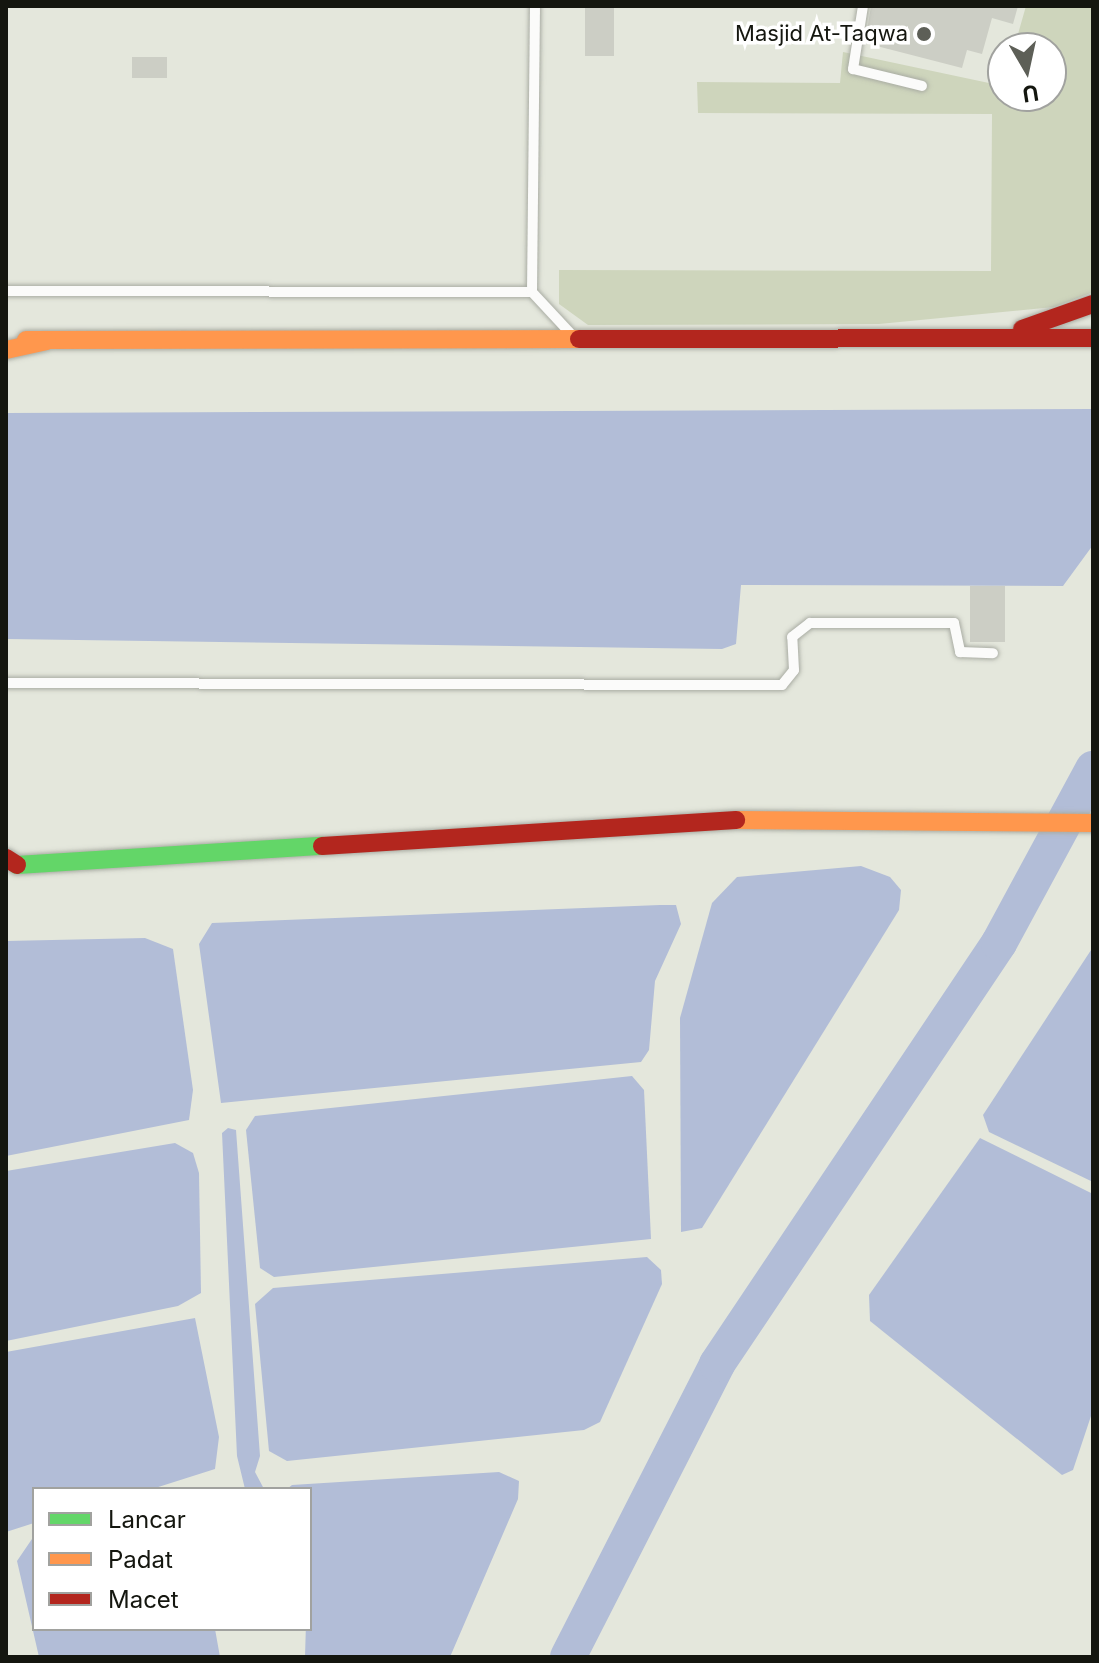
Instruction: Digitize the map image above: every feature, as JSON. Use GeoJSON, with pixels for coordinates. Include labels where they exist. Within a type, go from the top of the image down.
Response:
{"type":"FeatureCollection","features":[{"type":"Feature","properties":{"kind":"main road"},"geometry":{"type":"LineString","coordinates":[[996,337],[1093,304]]}},
{"type":"Feature","properties":{"kind":"main road"},"geometry":{"type":"LineString","coordinates":[[6,340],[581,343],[1093,338]]}},
{"type":"Feature","properties":{"kind":"main road"},"geometry":{"type":"LineString","coordinates":[[6,350],[47,341]]}},
{"type":"Feature","properties":{"kind":"main road"},"geometry":{"type":"LineString","coordinates":[[10,863],[632,825],[974,821],[1093,823]]}},
{"type":"Feature","properties":{"kind":"lane"},"geometry":{"type":"LineString","coordinates":[[535,6],[532,292],[581,343]]}},
{"type":"Feature","properties":{"kind":"lane"},"geometry":{"type":"LineString","coordinates":[[863,6],[853,69],[922,86]]}},
{"type":"Feature","properties":{"kind":"lane"},"geometry":{"type":"LineString","coordinates":[[6,291],[532,292]]}},
{"type":"Feature","properties":{"kind":"lane"},"geometry":{"type":"LineString","coordinates":[[6,683],[782,685],[794,670],[792,637],[810,623],[954,623],[955,648],[993,653]]}},
{"type":"Feature","properties":{"kind":"green space"},"geometry":{"type":"Polygon","coordinates":[[[1026,6],[1093,6],[1093,292],[1054,307],[879,324],[588,325],[559,304],[559,270],[991,271],[992,114],[698,113],[697,82],[840,83],[843,52],[987,83],[987,112],[1067,112],[1067,32],[1019,32],[1026,6]]]}},
{"type":"Feature","properties":{"kind":"water"},"geometry":{"type":"Polygon","coordinates":[[[1093,409],[1093,545],[1063,586],[741,585],[736,644],[722,649],[6,639],[6,413],[1093,409]]]}},
{"type":"Feature","properties":{"kind":"water"},"geometry":{"type":"Polygon","coordinates":[[[861,866],[890,877],[901,890],[899,910],[702,1228],[681,1232],[680,1018],[712,903],[737,877],[861,866]]]}},
{"type":"Feature","properties":{"kind":"water"},"geometry":{"type":"Polygon","coordinates":[[[676,905],[681,924],[655,981],[649,1050],[641,1062],[221,1103],[199,944],[212,923],[676,905]]]}},
{"type":"Feature","properties":{"kind":"water"},"geometry":{"type":"Polygon","coordinates":[[[145,938],[173,949],[193,1090],[189,1120],[6,1156],[6,941],[145,938]]]}},
{"type":"Feature","properties":{"kind":"water"},"geometry":{"type":"Polygon","coordinates":[[[1093,947],[1093,1182],[989,1132],[983,1115],[1093,947]]]}},
{"type":"Feature","properties":{"kind":"water"},"geometry":{"type":"Polygon","coordinates":[[[632,1076],[644,1090],[651,1239],[274,1277],[260,1268],[246,1130],[255,1116],[632,1076]]]}},
{"type":"Feature","properties":{"kind":"water"},"geometry":{"type":"Polygon","coordinates":[[[228,1128],[236,1130],[260,1456],[255,1472],[263,1487],[245,1487],[237,1456],[222,1133],[228,1128]]]}},
{"type":"Feature","properties":{"kind":"water"},"geometry":{"type":"Polygon","coordinates":[[[980,1138],[1093,1194],[1093,1410],[1073,1470],[1062,1475],[870,1321],[869,1295],[980,1138]]]}},
{"type":"Feature","properties":{"kind":"water"},"geometry":{"type":"Polygon","coordinates":[[[175,1143],[193,1153],[199,1173],[201,1293],[178,1306],[6,1341],[6,1171],[175,1143]]]}},
{"type":"Feature","properties":{"kind":"water"},"geometry":{"type":"Polygon","coordinates":[[[647,1257],[661,1270],[662,1284],[600,1422],[584,1430],[287,1461],[269,1451],[255,1304],[273,1288],[647,1257]]]}},
{"type":"Feature","properties":{"kind":"water"},"geometry":{"type":"Polygon","coordinates":[[[195,1318],[219,1437],[215,1469],[158,1487],[32,1487],[32,1524],[6,1532],[6,1352],[195,1318]]]}},
{"type":"Feature","properties":{"kind":"water"},"geometry":{"type":"Polygon","coordinates":[[[499,1472],[519,1481],[518,1499],[450,1657],[305,1657],[306,1631],[312,1631],[312,1487],[290,1487],[499,1472]]]}},
{"type":"Feature","properties":{"kind":"water"},"geometry":{"type":"Polygon","coordinates":[[[32,1539],[32,1626],[17,1561],[32,1539]]]}},
{"type":"Feature","properties":{"kind":"water"},"geometry":{"type":"Polygon","coordinates":[[[33,1631],[215,1631],[220,1657],[39,1657],[33,1631]]]}},
{"type":"Feature","properties":{"kind":"building"},"geometry":{"type":"Polygon","coordinates":[[[585,6],[614,6],[614,56],[585,56],[585,6]]]}},
{"type":"Feature","properties":{"kind":"building","name":"Masjid At-Taqwa"},"geometry":{"type":"Polygon","coordinates":[[[871,6],[1018,6],[1013,24],[992,18],[982,54],[967,50],[962,68],[865,43],[871,6]]]}},
{"type":"Feature","properties":{"kind":"building"},"geometry":{"type":"Polygon","coordinates":[[[132,57],[167,57],[167,78],[132,78],[132,57]]]}},
{"type":"Feature","properties":{"kind":"building"},"geometry":{"type":"Polygon","coordinates":[[[970,586],[1005,586],[1005,642],[970,642],[970,586]]]}},
{"type":"Feature","properties":{"kind":"waterway"},"geometry":{"type":"LineString","coordinates":[[568,1657],[717,1364],[999,943],[1093,769]]}},
{"type":"Feature","properties":{"kind":"traffic: fast"},"geometry":{"type":"LineString","coordinates":[[17,865],[322,846]]}},
{"type":"Feature","properties":{"kind":"traffic: slow"},"geometry":{"type":"LineString","coordinates":[[26,340],[579,339]]}},
{"type":"Feature","properties":{"kind":"traffic: slow"},"geometry":{"type":"LineString","coordinates":[[6,350],[47,341]]}},
{"type":"Feature","properties":{"kind":"traffic: slow"},"geometry":{"type":"LineString","coordinates":[[736,820],[1093,823]]}},
{"type":"Feature","properties":{"kind":"traffic: jam"},"geometry":{"type":"LineString","coordinates":[[1022,329],[1093,304]]}},
{"type":"Feature","properties":{"kind":"traffic: jam"},"geometry":{"type":"LineString","coordinates":[[579,339],[1093,338]]}},
{"type":"Feature","properties":{"kind":"traffic: jam"},"geometry":{"type":"LineString","coordinates":[[322,846],[736,820]]}},
{"type":"Feature","properties":{"kind":"traffic: jam"},"geometry":{"type":"LineString","coordinates":[[6,858],[17,865]]}},
{"type":"Feature","properties":{"kind":"place","name":"Masjid At-Taqwa"},"geometry":{"type":"Point","coordinates":[924,34]}}]}
